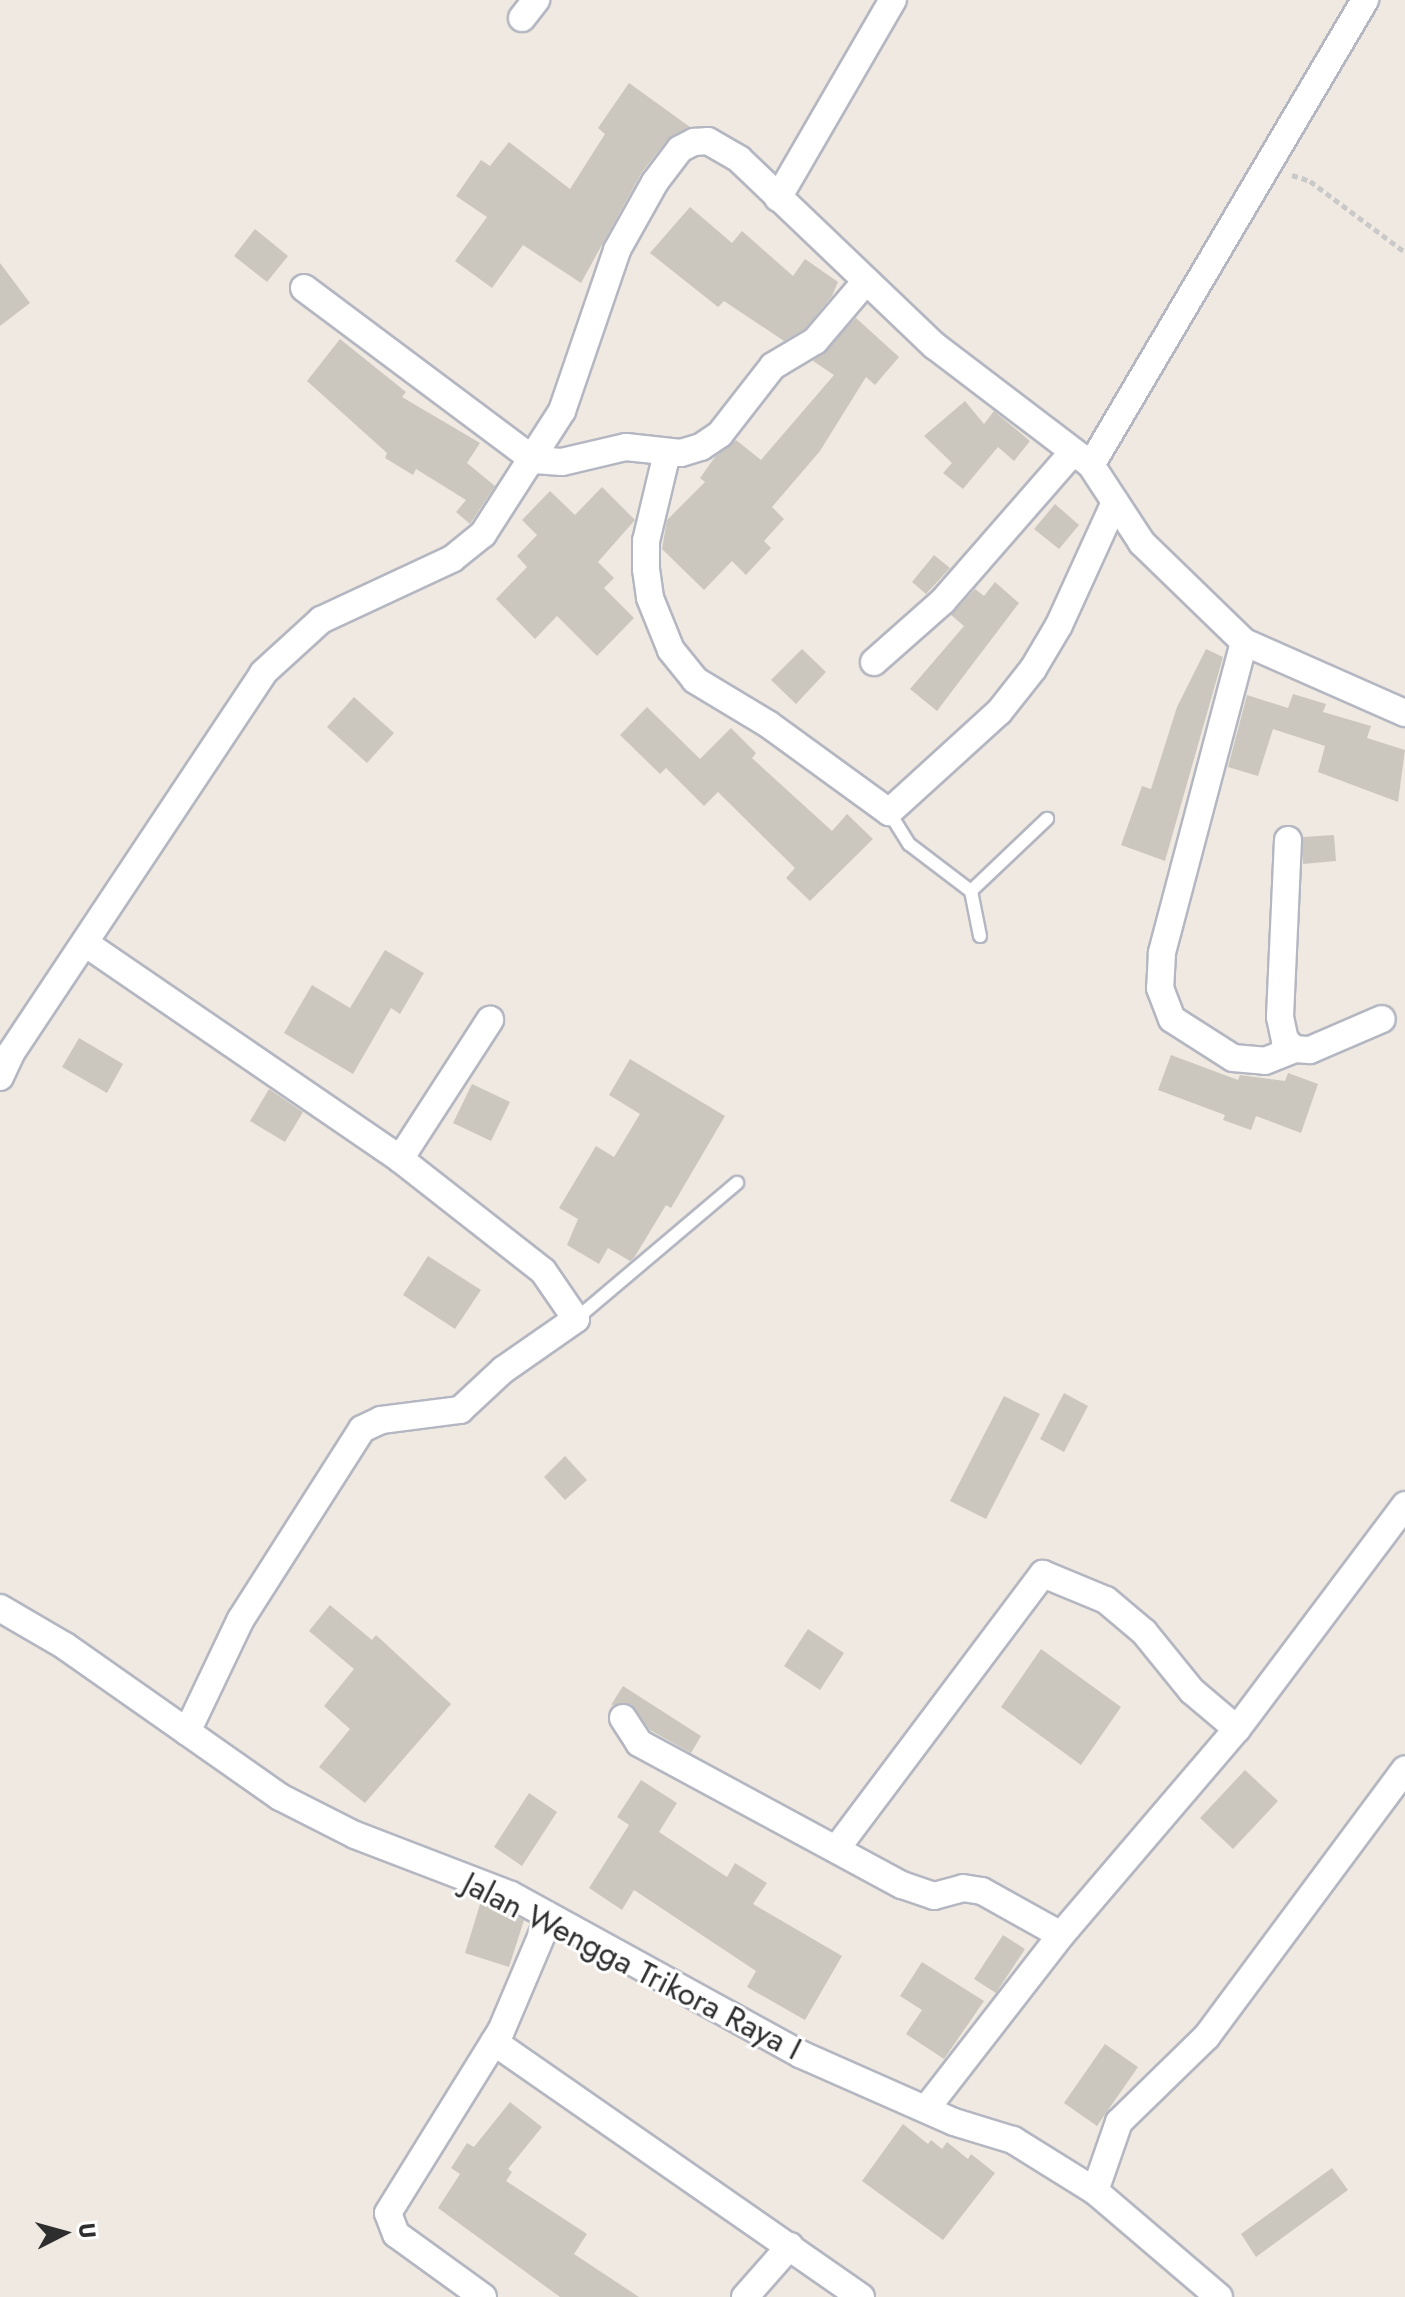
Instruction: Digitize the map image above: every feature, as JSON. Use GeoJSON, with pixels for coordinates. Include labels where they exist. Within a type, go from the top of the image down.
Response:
{"type":"FeatureCollection","features":[{"type":"Feature","properties":{"kind":"street"},"geometry":{"type":"LineString","coordinates":[[778,198],[893,0]]}},
{"type":"Feature","properties":{"kind":"street"},"geometry":{"type":"LineString","coordinates":[[874,662],[943,601],[1082,459],[1268,168],[1365,0]]}},
{"type":"Feature","properties":{"kind":"street"},"geometry":{"type":"LineString","coordinates":[[0,1077],[263,673],[321,620],[466,549],[483,534],[534,460],[573,386],[617,250],[680,149],[708,141],[727,150],[935,346],[1082,459],[1142,543],[1244,642],[1405,713]]}},
{"type":"Feature","properties":{"kind":"street"},"geometry":{"type":"LineString","coordinates":[[304,288],[534,460],[589,458],[626,447],[667,453],[691,451],[720,434],[773,366],[815,341],[866,281]]}},
{"type":"Feature","properties":{"kind":"street"},"geometry":{"type":"LineString","coordinates":[[667,453],[646,541],[646,569],[650,598],[671,650],[695,680],[768,724],[889,812],[999,712],[1033,669],[1059,625],[1115,502]]}},
{"type":"Feature","properties":{"kind":"street"},"geometry":{"type":"LineString","coordinates":[[1244,642],[1162,953],[1160,988],[1172,1019],[1233,1058],[1265,1061],[1294,1049],[1333,1044],[1382,1019]]}},
{"type":"Feature","properties":{"kind":"street"},"geometry":{"type":"LineString","coordinates":[[1288,840],[1280,1017],[1285,1040],[1294,1049]]}},
{"type":"Feature","properties":{"kind":"street"},"geometry":{"type":"LineString","coordinates":[[85,943],[400,1159],[543,1271],[576,1319],[503,1370],[460,1410],[381,1420],[362,1429],[241,1619],[187,1732]]}},
{"type":"Feature","properties":{"kind":"street"},"geometry":{"type":"LineString","coordinates":[[400,1159],[490,1020]]}},
{"type":"Feature","properties":{"kind":"street"},"geometry":{"type":"LineString","coordinates":[[926,2109],[1061,1935],[1237,1729],[1405,1505]]}},
{"type":"Feature","properties":{"kind":"street"},"geometry":{"type":"LineString","coordinates":[[837,1848],[1043,1574],[1106,1600],[1144,1632],[1192,1691],[1237,1729]]}},
{"type":"Feature","properties":{"kind":"street","name":"Jalan Wengga Trikora Raya I"},"geometry":{"type":"LineString","coordinates":[[0,1608],[65,1646],[280,1797],[355,1835],[511,1895],[800,2054],[926,2109],[1013,2140],[1095,2191],[1219,2297]]}},
{"type":"Feature","properties":{"kind":"street"},"geometry":{"type":"LineString","coordinates":[[623,1718],[639,1743],[920,1893],[982,1891],[1061,1935]]}},
{"type":"Feature","properties":{"kind":"street"},"geometry":{"type":"LineString","coordinates":[[1095,2191],[1119,2122],[1207,2036],[1405,1769]]}},
{"type":"Feature","properties":{"kind":"street"},"geometry":{"type":"LineString","coordinates":[[483,2297],[396,2234],[388,2213],[494,2042],[549,1918]]}},
{"type":"Feature","properties":{"kind":"street"},"geometry":{"type":"LineString","coordinates":[[494,2042],[861,2297]]}},
{"type":"Feature","properties":{"kind":"street"},"geometry":{"type":"LineString","coordinates":[[745,2297],[790,2246]]}},
{"type":"Feature","properties":{"kind":"lane"},"geometry":{"type":"LineString","coordinates":[[889,812],[909,844],[971,891],[980,936]]}},
{"type":"Feature","properties":{"kind":"lane"},"geometry":{"type":"LineString","coordinates":[[971,891],[1047,819]]}},
{"type":"Feature","properties":{"kind":"lane"},"geometry":{"type":"LineString","coordinates":[[576,1319],[737,1183]]}},
{"type":"Feature","properties":{"kind":"path"},"geometry":{"type":"LineString","coordinates":[[1268,168],[1310,181],[1405,252]]}},
{"type":"Feature","properties":{"kind":"building"},"geometry":{"type":"Polygon","coordinates":[[[629,83],[690,127],[668,139],[642,172],[581,283],[523,245],[492,288],[455,261],[487,217],[456,196],[481,160],[490,166],[509,142],[570,189],[605,134],[598,128],[629,83]]]}},
{"type":"Feature","properties":{"kind":"building"},"geometry":{"type":"Polygon","coordinates":[[[690,207],[732,243],[742,231],[793,276],[805,259],[838,282],[832,296],[805,329],[784,341],[724,301],[718,307],[650,253],[690,207]]]}},
{"type":"Feature","properties":{"kind":"building"},"geometry":{"type":"Polygon","coordinates":[[[255,229],[288,256],[267,282],[234,256],[255,229]]]}},
{"type":"Feature","properties":{"kind":"building"},"geometry":{"type":"Polygon","coordinates":[[[0,263],[30,303],[0,326],[0,263]]]}},
{"type":"Feature","properties":{"kind":"building"},"geometry":{"type":"Polygon","coordinates":[[[856,318],[899,357],[875,385],[866,377],[820,451],[772,507],[784,519],[764,541],[771,548],[746,575],[732,561],[704,590],[662,549],[667,520],[705,482],[700,478],[715,457],[736,440],[761,460],[834,375],[813,361],[856,318]]]}},
{"type":"Feature","properties":{"kind":"building"},"geometry":{"type":"Polygon","coordinates":[[[340,339],[406,392],[402,397],[480,443],[467,463],[495,486],[470,524],[456,512],[466,500],[416,469],[413,475],[385,458],[387,453],[307,381],[340,339]]]}},
{"type":"Feature","properties":{"kind":"building"},"geometry":{"type":"Polygon","coordinates":[[[965,401],[984,424],[994,411],[1030,441],[1014,461],[998,447],[963,489],[943,473],[952,463],[924,436],[965,401]]]}},
{"type":"Feature","properties":{"kind":"building"},"geometry":{"type":"Polygon","coordinates":[[[602,487],[635,520],[598,562],[614,578],[604,588],[634,618],[597,656],[557,616],[535,639],[496,599],[527,567],[517,556],[537,535],[522,520],[550,491],[575,515],[602,487]]]}},
{"type":"Feature","properties":{"kind":"building"},"geometry":{"type":"Polygon","coordinates":[[[1055,504],[1079,525],[1059,549],[1034,529],[1055,504]]]}},
{"type":"Feature","properties":{"kind":"building"},"geometry":{"type":"Polygon","coordinates":[[[934,555],[950,568],[926,594],[912,582],[934,555]]]}},
{"type":"Feature","properties":{"kind":"building"},"geometry":{"type":"Polygon","coordinates":[[[995,582],[1019,603],[937,711],[910,689],[964,626],[951,615],[975,589],[984,596],[995,582]]]}},
{"type":"Feature","properties":{"kind":"building"},"geometry":{"type":"Polygon","coordinates":[[[802,649],[826,672],[796,704],[771,680],[802,649]]]}},
{"type":"Feature","properties":{"kind":"building"},"geometry":{"type":"Polygon","coordinates":[[[1206,649],[1223,657],[1165,861],[1121,845],[1142,786],[1151,789],[1177,707],[1206,649]]]}},
{"type":"Feature","properties":{"kind":"building"},"geometry":{"type":"Polygon","coordinates":[[[1293,694],[1326,704],[1323,712],[1371,726],[1367,738],[1405,750],[1398,802],[1318,772],[1325,746],[1273,729],[1258,776],[1228,767],[1247,695],[1288,708],[1293,694]]]}},
{"type":"Feature","properties":{"kind":"building"},"geometry":{"type":"Polygon","coordinates":[[[354,697],[394,733],[367,763],[327,727],[354,697]]]}},
{"type":"Feature","properties":{"kind":"building"},"geometry":{"type":"Polygon","coordinates":[[[647,707],[700,759],[731,728],[756,753],[752,758],[832,831],[847,814],[873,839],[810,901],[786,878],[795,868],[718,792],[704,806],[666,768],[660,774],[620,735],[647,707]]]}},
{"type":"Feature","properties":{"kind":"building"},"geometry":{"type":"Polygon","coordinates":[[[1334,835],[1336,861],[1303,864],[1303,837],[1334,835]]]}},
{"type":"Feature","properties":{"kind":"building"},"geometry":{"type":"Polygon","coordinates":[[[385,950],[424,973],[400,1014],[391,1008],[353,1074],[284,1033],[312,985],[350,1008],[385,950]]]}},
{"type":"Feature","properties":{"kind":"building"},"geometry":{"type":"Polygon","coordinates":[[[79,1038],[123,1064],[107,1093],[62,1067],[79,1038]]]}},
{"type":"Feature","properties":{"kind":"building"},"geometry":{"type":"Polygon","coordinates":[[[1171,1055],[1238,1080],[1240,1075],[1285,1081],[1288,1073],[1318,1084],[1301,1133],[1256,1116],[1251,1130],[1223,1120],[1225,1115],[1158,1090],[1171,1055]]]}},
{"type":"Feature","properties":{"kind":"building"},"geometry":{"type":"Polygon","coordinates":[[[630,1059],[725,1116],[671,1208],[666,1205],[634,1258],[630,1261],[608,1248],[599,1264],[567,1245],[578,1219],[559,1208],[596,1146],[614,1157],[640,1114],[609,1095],[630,1059]]]}},
{"type":"Feature","properties":{"kind":"building"},"geometry":{"type":"Polygon","coordinates":[[[472,1084],[510,1102],[491,1141],[453,1123],[472,1084]]]}},
{"type":"Feature","properties":{"kind":"building"},"geometry":{"type":"Polygon","coordinates":[[[269,1089],[303,1112],[285,1142],[250,1121],[269,1089]]]}},
{"type":"Feature","properties":{"kind":"building"},"geometry":{"type":"Polygon","coordinates":[[[428,1256],[481,1290],[455,1329],[403,1295],[428,1256]]]}},
{"type":"Feature","properties":{"kind":"building"},"geometry":{"type":"Polygon","coordinates":[[[1064,1393],[1088,1406],[1064,1452],[1040,1439],[1064,1393]]]}},
{"type":"Feature","properties":{"kind":"building"},"geometry":{"type":"Polygon","coordinates":[[[1004,1396],[1040,1414],[986,1519],[950,1501],[1004,1396]]]}},
{"type":"Feature","properties":{"kind":"building"},"geometry":{"type":"Polygon","coordinates":[[[565,1456],[587,1480],[565,1500],[544,1477],[565,1456]]]}},
{"type":"Feature","properties":{"kind":"building"},"geometry":{"type":"Polygon","coordinates":[[[330,1605],[372,1640],[376,1635],[451,1704],[365,1803],[319,1767],[350,1729],[324,1706],[354,1669],[309,1631],[330,1605]]]}},
{"type":"Feature","properties":{"kind":"building"},"geometry":{"type":"Polygon","coordinates":[[[808,1629],[844,1653],[820,1690],[784,1666],[808,1629]]]}},
{"type":"Feature","properties":{"kind":"building"},"geometry":{"type":"Polygon","coordinates":[[[1041,1649],[1121,1707],[1081,1765],[1001,1707],[1041,1649]]]}},
{"type":"Feature","properties":{"kind":"building"},"geometry":{"type":"Polygon","coordinates":[[[623,1686],[701,1736],[691,1753],[650,1730],[631,1704],[611,1705],[623,1686]]]}},
{"type":"Feature","properties":{"kind":"building"},"geometry":{"type":"Polygon","coordinates":[[[1245,1770],[1278,1801],[1233,1849],[1200,1818],[1245,1770]]]}},
{"type":"Feature","properties":{"kind":"building"},"geometry":{"type":"Polygon","coordinates":[[[641,1780],[677,1803],[659,1832],[727,1877],[735,1863],[767,1883],[753,1904],[842,1956],[805,2020],[747,1987],[756,1971],[634,1890],[622,1910],[589,1888],[629,1825],[617,1817],[641,1780]]]}},
{"type":"Feature","properties":{"kind":"building"},"geometry":{"type":"Polygon","coordinates":[[[529,1793],[557,1812],[522,1866],[494,1847],[529,1793]]]}},
{"type":"Feature","properties":{"kind":"building"},"geometry":{"type":"Polygon","coordinates":[[[481,1901],[524,1920],[509,1967],[465,1953],[481,1901]]]}},
{"type":"Feature","properties":{"kind":"building"},"geometry":{"type":"Polygon","coordinates":[[[1003,1935],[1025,1949],[996,1993],[974,1979],[1003,1935]]]}},
{"type":"Feature","properties":{"kind":"building"},"geometry":{"type":"Polygon","coordinates":[[[922,1962],[984,2001],[944,2059],[906,2034],[922,2010],[900,1996],[922,1962]]]}},
{"type":"Feature","properties":{"kind":"building"},"geometry":{"type":"Polygon","coordinates":[[[1105,2044],[1138,2067],[1097,2126],[1064,2103],[1105,2044]]]}},
{"type":"Feature","properties":{"kind":"building"},"geometry":{"type":"Polygon","coordinates":[[[510,2102],[542,2127],[508,2169],[512,2172],[506,2181],[587,2234],[574,2254],[639,2297],[560,2297],[438,2208],[460,2174],[451,2168],[467,2143],[474,2147],[510,2102]]]}},
{"type":"Feature","properties":{"kind":"building"},"geometry":{"type":"Polygon","coordinates":[[[903,2124],[928,2144],[931,2140],[942,2149],[947,2142],[968,2159],[971,2154],[995,2173],[943,2240],[862,2181],[903,2124]]]}},
{"type":"Feature","properties":{"kind":"building"},"geometry":{"type":"Polygon","coordinates":[[[1332,2168],[1348,2190],[1256,2257],[1241,2234],[1332,2168]]]}}]}
